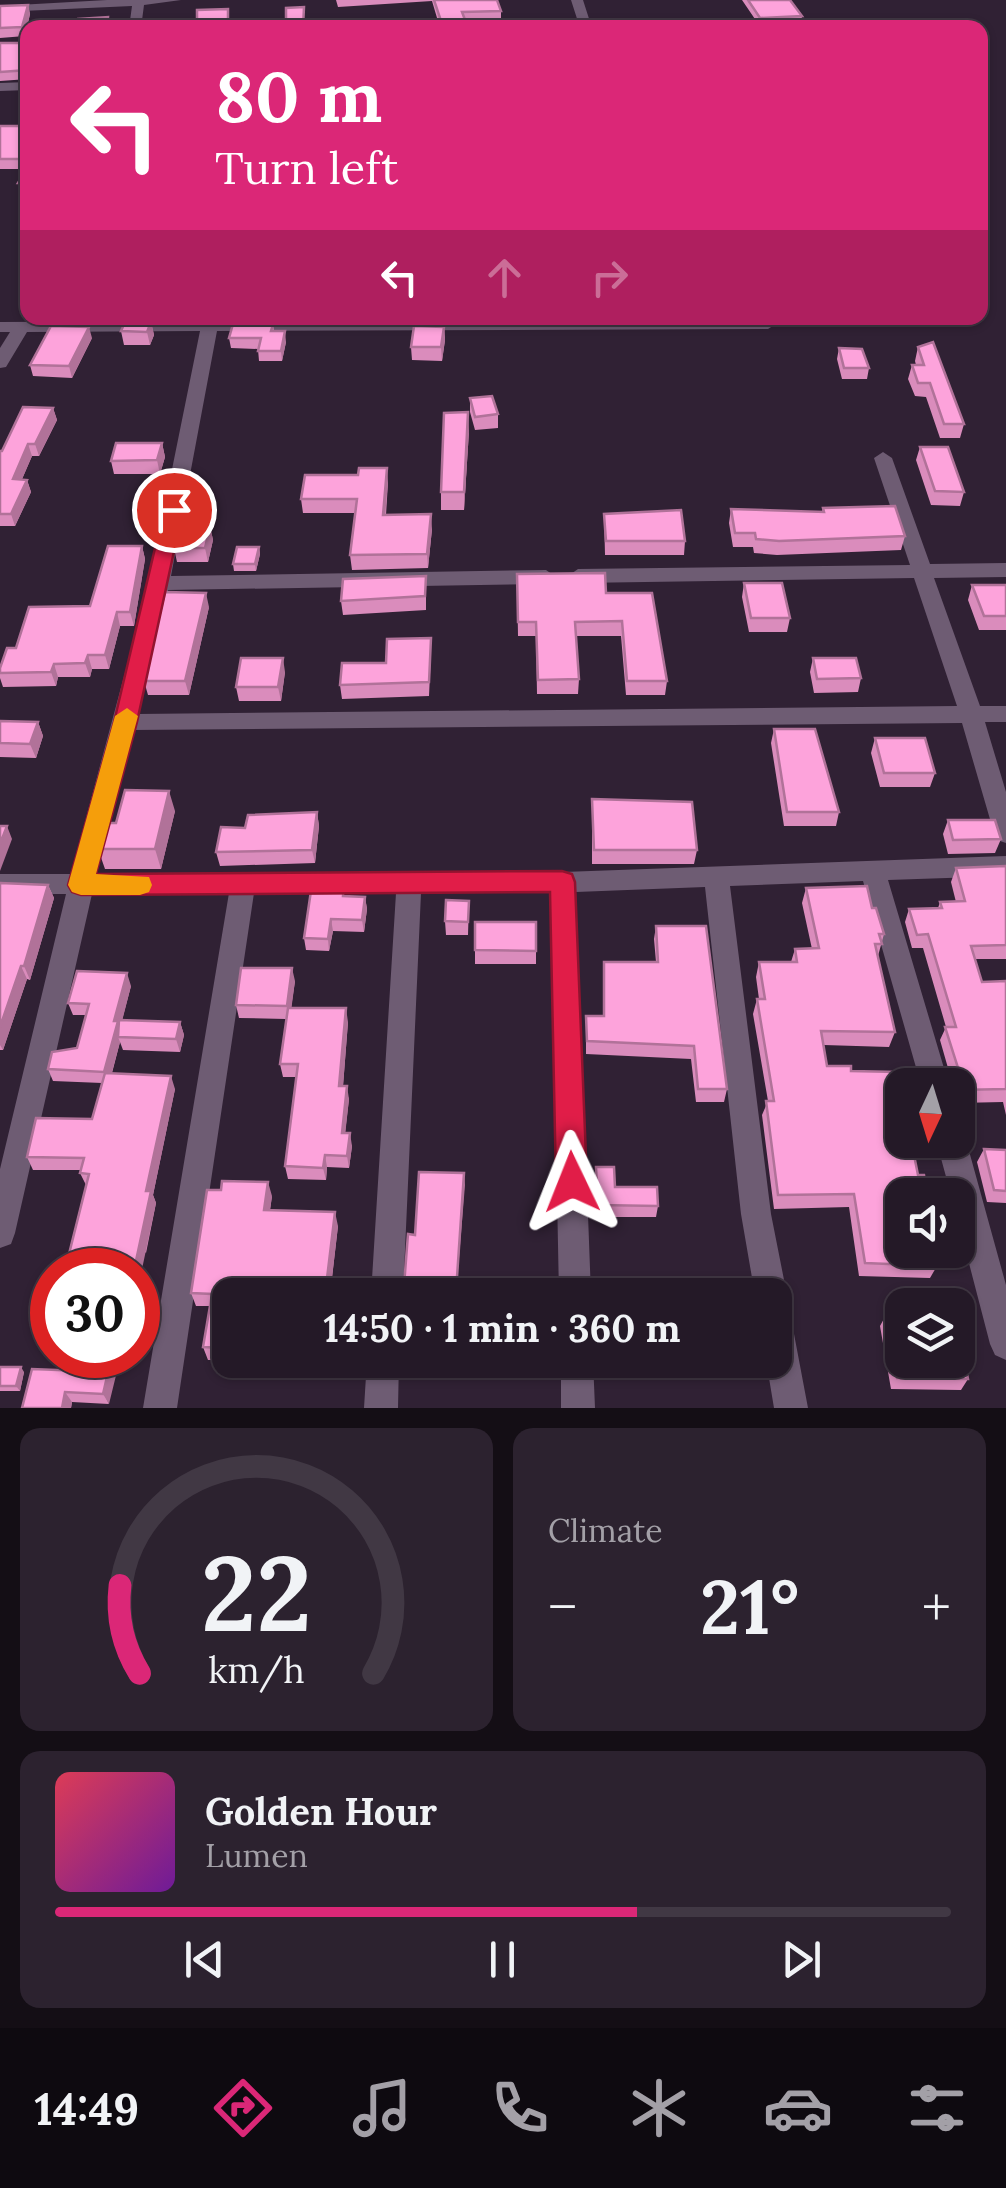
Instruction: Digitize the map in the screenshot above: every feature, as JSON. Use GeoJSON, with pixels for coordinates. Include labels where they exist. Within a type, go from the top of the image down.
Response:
{"type":"FeatureCollection","features":[{"type":"Feature","properties":{"kind":"street"},"geometry":{"type":"LineString","coordinates":[[0,9],[175,0]]}},
{"type":"Feature","properties":{"kind":"street"},"geometry":{"type":"LineString","coordinates":[[0,327],[84,325]]}},
{"type":"Feature","properties":{"kind":"street"},"geometry":{"type":"LineString","coordinates":[[0,1233],[81,885],[159,583],[209,325]]}},
{"type":"Feature","properties":{"kind":"street"},"geometry":{"type":"LineString","coordinates":[[0,363],[21,327]]}},
{"type":"Feature","properties":{"kind":"street"},"geometry":{"type":"LineString","coordinates":[[882,458],[971,714],[1006,833]]}},
{"type":"Feature","properties":{"kind":"street"},"geometry":{"type":"LineString","coordinates":[[159,583],[1006,570]]}},
{"type":"Feature","properties":{"kind":"street"},"geometry":{"type":"LineString","coordinates":[[125,722],[1006,714]]}},
{"type":"Feature","properties":{"kind":"street"},"geometry":{"type":"LineString","coordinates":[[0,884],[562,882],[1006,866]]}},
{"type":"Feature","properties":{"kind":"street"},"geometry":{"type":"LineString","coordinates":[[873,871],[930,1068]]}},
{"type":"Feature","properties":{"kind":"street"},"geometry":{"type":"LineString","coordinates":[[716,878],[756,1214],[768,1278]]}},
{"type":"Feature","properties":{"kind":"street"},"geometry":{"type":"LineString","coordinates":[[562,882],[574,1278]]}},
{"type":"Feature","properties":{"kind":"street"},"geometry":{"type":"LineString","coordinates":[[388,1278],[409,883]]}},
{"type":"Feature","properties":{"kind":"street"},"geometry":{"type":"LineString","coordinates":[[160,1408],[243,885]]}},
{"type":"Feature","properties":{"kind":"street"},"geometry":{"type":"LineString","coordinates":[[957,1158],[998,1277],[1006,1344]]}},
{"type":"Feature","properties":{"kind":"street"},"geometry":{"type":"LineString","coordinates":[[381,1408],[383,1378]]}},
{"type":"Feature","properties":{"kind":"street"},"geometry":{"type":"LineString","coordinates":[[577,1378],[578,1408]]}},
{"type":"Feature","properties":{"kind":"street"},"geometry":{"type":"LineString","coordinates":[[786,1378],[792,1408]]}},
{"type":"Feature","properties":{"kind":"building"},"geometry":{"type":"Polygon","coordinates":[[[434,0],[497,0],[501,11],[462,12],[465,20],[441,20],[434,0]]]}},
{"type":"Feature","properties":{"kind":"building"},"geometry":{"type":"Polygon","coordinates":[[[748,0],[790,0],[802,16],[760,18],[748,0]]]}},
{"type":"Feature","properties":{"kind":"building"},"geometry":{"type":"Polygon","coordinates":[[[28,5],[20,27],[0,28],[0,6],[28,5]]]}},
{"type":"Feature","properties":{"kind":"building"},"geometry":{"type":"Polygon","coordinates":[[[304,7],[303,20],[286,20],[286,8],[304,7]]]}},
{"type":"Feature","properties":{"kind":"building"},"geometry":{"type":"Polygon","coordinates":[[[228,9],[228,20],[197,20],[197,10],[228,9]]]}},
{"type":"Feature","properties":{"kind":"building"},"geometry":{"type":"Polygon","coordinates":[[[0,43],[20,43],[20,71],[0,72],[0,43]]]}},
{"type":"Feature","properties":{"kind":"building"},"geometry":{"type":"Polygon","coordinates":[[[0,126],[20,126],[20,159],[0,159],[0,126]]]}},
{"type":"Feature","properties":{"kind":"building"},"geometry":{"type":"Polygon","coordinates":[[[124,325],[150,325],[147,332],[121,331],[124,325]]]}},
{"type":"Feature","properties":{"kind":"building"},"geometry":{"type":"Polygon","coordinates":[[[233,325],[273,325],[271,331],[285,331],[281,351],[258,351],[261,338],[229,338],[233,325]]]}},
{"type":"Feature","properties":{"kind":"building"},"geometry":{"type":"Polygon","coordinates":[[[51,326],[89,327],[69,366],[30,365],[51,326]]]}},
{"type":"Feature","properties":{"kind":"building"},"geometry":{"type":"Polygon","coordinates":[[[414,326],[444,327],[441,347],[411,347],[414,326]]]}},
{"type":"Feature","properties":{"kind":"building"},"geometry":{"type":"Polygon","coordinates":[[[933,342],[964,424],[944,424],[930,383],[918,383],[912,365],[924,365],[918,347],[933,342]]]}},
{"type":"Feature","properties":{"kind":"building"},"geometry":{"type":"Polygon","coordinates":[[[839,348],[862,349],[869,368],[844,368],[839,348]]]}},
{"type":"Feature","properties":{"kind":"building"},"geometry":{"type":"Polygon","coordinates":[[[492,396],[498,414],[475,417],[470,398],[492,396]]]}},
{"type":"Feature","properties":{"kind":"building"},"geometry":{"type":"Polygon","coordinates":[[[23,407],[53,408],[35,444],[28,444],[13,479],[27,480],[11,514],[0,514],[0,451],[23,407]]]}},
{"type":"Feature","properties":{"kind":"building"},"geometry":{"type":"Polygon","coordinates":[[[468,412],[464,492],[441,492],[444,413],[468,412]]]}},
{"type":"Feature","properties":{"kind":"building"},"geometry":{"type":"Polygon","coordinates":[[[116,443],[162,443],[157,460],[111,461],[116,443]]]}},
{"type":"Feature","properties":{"kind":"building"},"geometry":{"type":"Polygon","coordinates":[[[920,447],[948,447],[964,492],[935,491],[920,447]]]}},
{"type":"Feature","properties":{"kind":"building"},"geometry":{"type":"Polygon","coordinates":[[[359,468],[387,468],[383,515],[431,514],[427,554],[350,555],[357,499],[301,499],[305,475],[358,475],[359,468]]]}},
{"type":"Feature","properties":{"kind":"building"},"geometry":{"type":"Polygon","coordinates":[[[895,506],[905,536],[779,541],[756,539],[755,533],[735,533],[731,509],[824,512],[823,508],[895,506]]]}},
{"type":"Feature","properties":{"kind":"building"},"geometry":{"type":"Polygon","coordinates":[[[681,510],[685,541],[606,541],[604,514],[681,510]]]}},
{"type":"Feature","properties":{"kind":"building"},"geometry":{"type":"Polygon","coordinates":[[[178,526],[210,526],[205,548],[174,548],[178,526]]]}},
{"type":"Feature","properties":{"kind":"building"},"geometry":{"type":"Polygon","coordinates":[[[108,546],[142,546],[130,612],[117,612],[105,655],[88,655],[85,663],[54,664],[51,672],[0,673],[7,648],[16,648],[29,607],[90,606],[108,546]]]}},
{"type":"Feature","properties":{"kind":"building"},"geometry":{"type":"Polygon","coordinates":[[[237,547],[259,547],[255,564],[233,564],[237,547]]]}},
{"type":"Feature","properties":{"kind":"building"},"geometry":{"type":"Polygon","coordinates":[[[605,573],[606,593],[652,593],[667,681],[627,681],[622,621],[575,622],[579,679],[538,680],[536,622],[518,622],[517,574],[605,573]]]}},
{"type":"Feature","properties":{"kind":"building"},"geometry":{"type":"Polygon","coordinates":[[[426,576],[425,596],[341,601],[343,579],[426,576]]]}},
{"type":"Feature","properties":{"kind":"building"},"geometry":{"type":"Polygon","coordinates":[[[744,583],[782,583],[790,618],[751,618],[744,583]]]}},
{"type":"Feature","properties":{"kind":"building"},"geometry":{"type":"Polygon","coordinates":[[[972,585],[1006,585],[1006,616],[984,616],[972,585]]]}},
{"type":"Feature","properties":{"kind":"building"},"geometry":{"type":"Polygon","coordinates":[[[165,592],[206,593],[185,681],[144,681],[165,592]]]}},
{"type":"Feature","properties":{"kind":"building"},"geometry":{"type":"Polygon","coordinates":[[[431,638],[429,682],[340,685],[342,663],[386,663],[387,639],[431,638]]]}},
{"type":"Feature","properties":{"kind":"building"},"geometry":{"type":"Polygon","coordinates":[[[241,658],[283,658],[278,687],[236,687],[241,658]]]}},
{"type":"Feature","properties":{"kind":"building"},"geometry":{"type":"Polygon","coordinates":[[[813,658],[856,658],[861,678],[817,679],[813,658]]]}},
{"type":"Feature","properties":{"kind":"building"},"geometry":{"type":"Polygon","coordinates":[[[0,721],[38,722],[30,744],[0,743],[0,721]]]}},
{"type":"Feature","properties":{"kind":"building"},"geometry":{"type":"Polygon","coordinates":[[[774,729],[815,729],[839,812],[787,812],[774,729]]]}},
{"type":"Feature","properties":{"kind":"building"},"geometry":{"type":"Polygon","coordinates":[[[875,738],[925,738],[935,773],[884,773],[875,738]]]}},
{"type":"Feature","properties":{"kind":"building"},"geometry":{"type":"Polygon","coordinates":[[[125,790],[169,791],[155,849],[98,849],[106,823],[116,823],[125,790]]]}},
{"type":"Feature","properties":{"kind":"building"},"geometry":{"type":"Polygon","coordinates":[[[592,799],[692,802],[697,850],[594,850],[592,799]]]}},
{"type":"Feature","properties":{"kind":"building"},"geometry":{"type":"Polygon","coordinates":[[[317,812],[312,850],[216,852],[221,827],[245,828],[248,815],[317,812]]]}},
{"type":"Feature","properties":{"kind":"building"},"geometry":{"type":"Polygon","coordinates":[[[948,820],[995,820],[1001,839],[953,840],[948,820]]]}},
{"type":"Feature","properties":{"kind":"building"},"geometry":{"type":"Polygon","coordinates":[[[0,826],[7,826],[0,844],[0,826]]]}},
{"type":"Feature","properties":{"kind":"building"},"geometry":{"type":"Polygon","coordinates":[[[1006,866],[1006,945],[971,946],[982,982],[1006,981],[1006,1089],[975,1090],[975,1068],[958,1068],[945,1027],[956,1027],[928,934],[917,935],[909,909],[942,908],[940,902],[965,901],[956,868],[1006,866]]]}},
{"type":"Feature","properties":{"kind":"building"},"geometry":{"type":"Polygon","coordinates":[[[0,883],[48,885],[24,966],[0,1027],[0,883]]]}},
{"type":"Feature","properties":{"kind":"building"},"geometry":{"type":"Polygon","coordinates":[[[312,884],[344,884],[343,896],[365,897],[362,920],[331,919],[328,939],[304,938],[312,884]]]}},
{"type":"Feature","properties":{"kind":"building"},"geometry":{"type":"Polygon","coordinates":[[[867,886],[884,934],[879,934],[882,944],[875,944],[895,1032],[821,1031],[827,1066],[885,1072],[885,1158],[915,1158],[918,1175],[924,1175],[924,1178],[885,1178],[885,1264],[865,1263],[854,1194],[778,1195],[766,1101],[774,1101],[757,999],[765,999],[759,962],[797,962],[795,949],[819,948],[806,888],[867,886]]]}},
{"type":"Feature","properties":{"kind":"building"},"geometry":{"type":"Polygon","coordinates":[[[446,900],[469,901],[468,922],[445,921],[446,900]]]}},
{"type":"Feature","properties":{"kind":"building"},"geometry":{"type":"Polygon","coordinates":[[[475,922],[536,922],[536,951],[475,950],[475,922]]]}},
{"type":"Feature","properties":{"kind":"building"},"geometry":{"type":"Polygon","coordinates":[[[656,926],[706,926],[727,1089],[698,1089],[694,1046],[587,1041],[586,1016],[604,1016],[604,962],[658,962],[656,926]]]}},
{"type":"Feature","properties":{"kind":"building"},"geometry":{"type":"Polygon","coordinates":[[[241,968],[292,968],[287,1006],[236,1005],[241,968]]]}},
{"type":"Feature","properties":{"kind":"building"},"geometry":{"type":"Polygon","coordinates":[[[77,971],[127,973],[104,1072],[48,1069],[52,1052],[77,1048],[89,1004],[68,1003],[77,971]]]}},
{"type":"Feature","properties":{"kind":"building"},"geometry":{"type":"Polygon","coordinates":[[[288,1008],[346,1008],[339,1086],[347,1086],[342,1133],[350,1133],[347,1156],[325,1155],[323,1168],[285,1166],[298,1064],[280,1064],[288,1008]]]}},
{"type":"Feature","properties":{"kind":"building"},"geometry":{"type":"Polygon","coordinates":[[[119,1020],[180,1022],[176,1039],[118,1037],[119,1020]]]}},
{"type":"Feature","properties":{"kind":"building"},"geometry":{"type":"Polygon","coordinates":[[[105,1073],[171,1076],[146,1191],[151,1191],[139,1248],[70,1248],[89,1174],[80,1173],[84,1158],[27,1157],[36,1118],[92,1119],[105,1073]]]}},
{"type":"Feature","properties":{"kind":"building"},"geometry":{"type":"Polygon","coordinates":[[[984,1149],[1006,1150],[1006,1191],[994,1190],[984,1149]]]}},
{"type":"Feature","properties":{"kind":"building"},"geometry":{"type":"Polygon","coordinates":[[[596,1167],[614,1167],[615,1187],[657,1187],[658,1206],[598,1205],[596,1167]]]}},
{"type":"Feature","properties":{"kind":"building"},"geometry":{"type":"Polygon","coordinates":[[[419,1172],[464,1173],[457,1278],[405,1278],[408,1234],[415,1235],[419,1172]]]}},
{"type":"Feature","properties":{"kind":"building"},"geometry":{"type":"Polygon","coordinates":[[[222,1181],[268,1182],[264,1210],[335,1212],[327,1278],[212,1278],[212,1294],[191,1293],[207,1190],[221,1190],[222,1181]]]}},
{"type":"Feature","properties":{"kind":"building"},"geometry":{"type":"Polygon","coordinates":[[[212,1294],[212,1347],[203,1347],[212,1294]]]}},
{"type":"Feature","properties":{"kind":"building"},"geometry":{"type":"Polygon","coordinates":[[[0,1367],[21,1367],[16,1386],[0,1386],[0,1367]]]}},
{"type":"Feature","properties":{"kind":"building"},"geometry":{"type":"Polygon","coordinates":[[[30,1377],[107,1378],[103,1394],[65,1392],[62,1408],[22,1408],[30,1377]]]}},
{"type":"Feature","properties":{"kind":"slow traffic"},"geometry":{"type":"LineString","coordinates":[[127,716],[81,885],[140,885]]}},
{"type":"Feature","properties":{"kind":"route"},"geometry":{"type":"LineString","coordinates":[[174,510],[125,722],[81,885],[562,882],[572,1182]]}}]}
